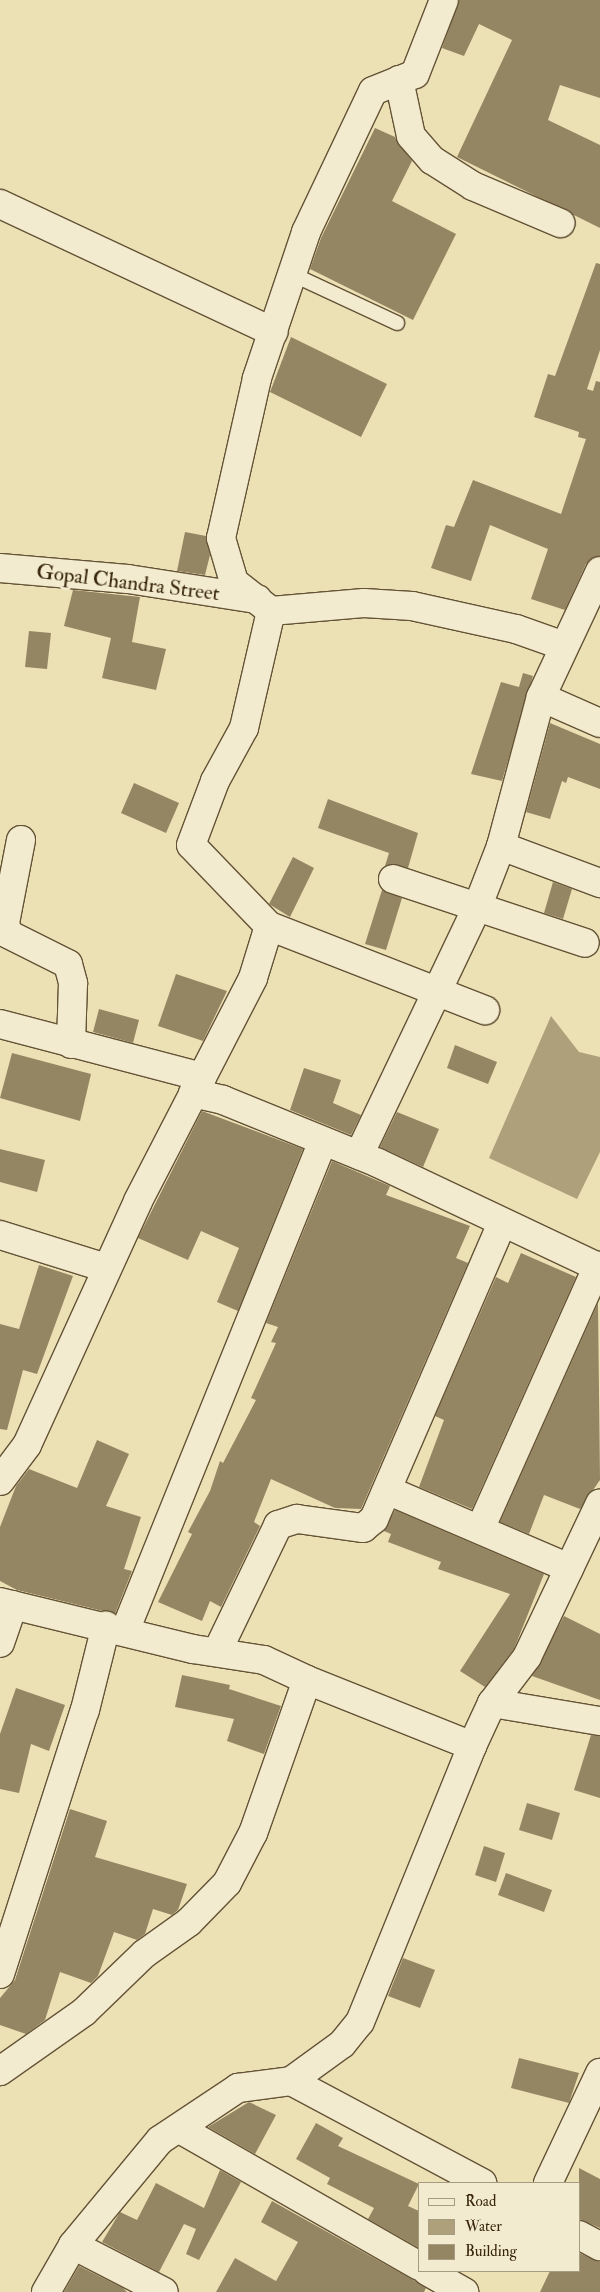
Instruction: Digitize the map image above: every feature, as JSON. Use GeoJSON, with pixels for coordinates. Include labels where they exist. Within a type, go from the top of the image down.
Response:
{"type":"FeatureCollection","features":[{"type":"Feature","properties":{"kind":"street"},"geometry":{"type":"LineString","coordinates":[[444,0],[415,74],[373,91],[340,152],[292,274],[258,378],[221,538],[234,582],[264,605],[244,728],[215,781],[190,845],[270,926],[485,1010]]}},
{"type":"Feature","properties":{"kind":"street"},"geometry":{"type":"LineString","coordinates":[[399,80],[411,136],[432,160],[473,186],[560,223]]}},
{"type":"Feature","properties":{"kind":"street"},"geometry":{"type":"LineString","coordinates":[[0,204],[273,332]]}},
{"type":"Feature","properties":{"kind":"street","name":"Gopal Chandra Street"},"geometry":{"type":"LineString","coordinates":[[0,568],[128,579],[264,605],[364,602],[412,606],[516,629],[564,646]]}},
{"type":"Feature","properties":{"kind":"street"},"geometry":{"type":"LineString","coordinates":[[359,1155],[434,991],[477,908],[501,846],[542,697],[564,646],[600,574]]}},
{"type":"Feature","properties":{"kind":"street"},"geometry":{"type":"LineString","coordinates":[[542,697],[600,723]]}},
{"type":"Feature","properties":{"kind":"street"},"geometry":{"type":"LineString","coordinates":[[21,840],[4,923],[8,934],[68,964],[73,983],[71,1044]]}},
{"type":"Feature","properties":{"kind":"street"},"geometry":{"type":"LineString","coordinates":[[501,846],[600,882]]}},
{"type":"Feature","properties":{"kind":"street"},"geometry":{"type":"LineString","coordinates":[[393,879],[585,943]]}},
{"type":"Feature","properties":{"kind":"street"},"geometry":{"type":"LineString","coordinates":[[0,1481],[26,1445],[106,1268],[254,978],[270,926]]}},
{"type":"Feature","properties":{"kind":"street"},"geometry":{"type":"LineString","coordinates":[[0,1024],[71,1044],[198,1085],[223,1100],[359,1155],[599,1267],[481,1527]]}},
{"type":"Feature","properties":{"kind":"street"},"geometry":{"type":"LineString","coordinates":[[0,1974],[85,1710],[116,1628],[323,1142]]}},
{"type":"Feature","properties":{"kind":"street"},"geometry":{"type":"LineString","coordinates":[[218,1652],[278,1526],[297,1519],[363,1528],[374,1519],[389,1491],[502,1222]]}},
{"type":"Feature","properties":{"kind":"street"},"geometry":{"type":"LineString","coordinates":[[0,1235],[106,1268]]}},
{"type":"Feature","properties":{"kind":"street"},"geometry":{"type":"LineString","coordinates":[[389,1491],[481,1527],[570,1568]]}},
{"type":"Feature","properties":{"kind":"street"},"geometry":{"type":"LineString","coordinates":[[46,2292],[73,2245],[160,2140],[180,2129],[238,2088],[291,2081],[342,2044],[360,2022],[472,1746],[492,1704],[527,1656],[600,1503]]}},
{"type":"Feature","properties":{"kind":"street"},"geometry":{"type":"LineString","coordinates":[[0,1644],[6,1604],[218,1652],[264,1660],[306,1680],[472,1746]]}},
{"type":"Feature","properties":{"kind":"street"},"geometry":{"type":"LineString","coordinates":[[0,2071],[84,2012],[144,1954],[188,1922],[227,1883],[253,1833],[306,1680]]}},
{"type":"Feature","properties":{"kind":"street"},"geometry":{"type":"LineString","coordinates":[[492,1704],[600,1721]]}},
{"type":"Feature","properties":{"kind":"street"},"geometry":{"type":"LineString","coordinates":[[548,2182],[600,2073]]}},
{"type":"Feature","properties":{"kind":"street"},"geometry":{"type":"LineString","coordinates":[[291,2081],[480,2182]]}},
{"type":"Feature","properties":{"kind":"street"},"geometry":{"type":"LineString","coordinates":[[180,2129],[418,2265]]}},
{"type":"Feature","properties":{"kind":"street"},"geometry":{"type":"LineString","coordinates":[[580,2236],[600,2246]]}},
{"type":"Feature","properties":{"kind":"street"},"geometry":{"type":"LineString","coordinates":[[73,2245],[164,2292]]}},
{"type":"Feature","properties":{"kind":"street"},"geometry":{"type":"LineString","coordinates":[[429,2272],[464,2292]]}},
{"type":"Feature","properties":{"kind":"lane"},"geometry":{"type":"LineString","coordinates":[[292,274],[397,323]]}},
{"type":"Feature","properties":{"kind":"water"},"geometry":{"type":"Polygon","coordinates":[[[551,1016],[579,1052],[600,1057],[600,1152],[577,1199],[489,1158],[551,1016]]]}},
{"type":"Feature","properties":{"kind":"building"},"geometry":{"type":"Polygon","coordinates":[[[459,0],[600,0],[600,98],[560,85],[548,120],[600,145],[600,228],[457,157],[512,40],[479,24],[464,56],[442,48],[459,0]]]}},
{"type":"Feature","properties":{"kind":"building"},"geometry":{"type":"Polygon","coordinates":[[[375,128],[395,137],[412,161],[392,201],[456,234],[413,320],[310,269],[321,238],[375,128]]]}},
{"type":"Feature","properties":{"kind":"building"},"geometry":{"type":"Polygon","coordinates":[[[596,263],[600,264],[600,350],[587,389],[593,391],[596,381],[600,382],[600,556],[586,564],[565,610],[531,599],[548,549],[490,525],[471,581],[431,568],[446,525],[454,527],[473,480],[561,514],[586,439],[578,437],[579,432],[534,417],[548,374],[555,376],[596,263]]]}},
{"type":"Feature","properties":{"kind":"building"},"geometry":{"type":"Polygon","coordinates":[[[291,337],[387,384],[361,437],[270,392],[291,337]]]}},
{"type":"Feature","properties":{"kind":"building"},"geometry":{"type":"Polygon","coordinates":[[[185,532],[206,536],[210,555],[205,575],[177,571],[185,532]]]}},
{"type":"Feature","properties":{"kind":"building"},"geometry":{"type":"Polygon","coordinates":[[[73,590],[140,597],[132,642],[166,649],[156,690],[102,678],[111,638],[64,626],[73,590]]]}},
{"type":"Feature","properties":{"kind":"building"},"geometry":{"type":"Polygon","coordinates":[[[29,631],[51,633],[47,669],[25,667],[29,631]]]}},
{"type":"Feature","properties":{"kind":"building"},"geometry":{"type":"Polygon","coordinates":[[[523,673],[533,676],[502,781],[471,774],[501,682],[519,687],[523,673]]]}},
{"type":"Feature","properties":{"kind":"building"},"geometry":{"type":"Polygon","coordinates":[[[550,723],[600,744],[600,789],[568,777],[566,783],[562,781],[550,819],[526,812],[550,723]]]}},
{"type":"Feature","properties":{"kind":"building"},"geometry":{"type":"Polygon","coordinates":[[[134,783],[179,803],[166,833],[121,813],[134,783]]]}},
{"type":"Feature","properties":{"kind":"building"},"geometry":{"type":"Polygon","coordinates":[[[328,799],[418,833],[408,868],[385,866],[389,853],[318,828],[328,799]]]}},
{"type":"Feature","properties":{"kind":"building"},"geometry":{"type":"Polygon","coordinates":[[[293,857],[314,868],[290,917],[269,904],[293,857]]]}},
{"type":"Feature","properties":{"kind":"building"},"geometry":{"type":"Polygon","coordinates":[[[553,882],[572,889],[563,919],[544,913],[553,882]]]}},
{"type":"Feature","properties":{"kind":"building"},"geometry":{"type":"Polygon","coordinates":[[[382,890],[402,898],[386,950],[365,944],[382,890]]]}},
{"type":"Feature","properties":{"kind":"building"},"geometry":{"type":"Polygon","coordinates":[[[176,974],[227,991],[203,1041],[158,1026],[176,974]]]}},
{"type":"Feature","properties":{"kind":"building"},"geometry":{"type":"Polygon","coordinates":[[[99,1009],[139,1020],[133,1043],[93,1032],[99,1009]]]}},
{"type":"Feature","properties":{"kind":"building"},"geometry":{"type":"Polygon","coordinates":[[[455,1045],[497,1062],[488,1084],[447,1068],[455,1045]]]}},
{"type":"Feature","properties":{"kind":"building"},"geometry":{"type":"Polygon","coordinates":[[[12,1053],[91,1074],[80,1121],[0,1098],[12,1053]]]}},
{"type":"Feature","properties":{"kind":"building"},"geometry":{"type":"Polygon","coordinates":[[[304,1068],[341,1080],[333,1103],[361,1115],[351,1135],[290,1110],[304,1068]]]}},
{"type":"Feature","properties":{"kind":"building"},"geometry":{"type":"Polygon","coordinates":[[[202,1111],[303,1149],[238,1311],[217,1302],[239,1248],[201,1231],[188,1260],[138,1238],[202,1111]]]}},
{"type":"Feature","properties":{"kind":"building"},"geometry":{"type":"Polygon","coordinates":[[[397,1112],[439,1129],[423,1167],[380,1147],[397,1112]]]}},
{"type":"Feature","properties":{"kind":"building"},"geometry":{"type":"Polygon","coordinates":[[[0,1149],[45,1160],[37,1192],[0,1182],[0,1149]]]}},
{"type":"Feature","properties":{"kind":"building"},"geometry":{"type":"Polygon","coordinates":[[[332,1161],[390,1186],[386,1195],[470,1226],[456,1258],[468,1263],[361,1509],[335,1508],[271,1479],[254,1522],[260,1526],[221,1607],[210,1601],[202,1621],[158,1602],[192,1534],[188,1532],[210,1491],[220,1461],[223,1463],[256,1400],[251,1398],[276,1343],[271,1342],[278,1327],[266,1323],[332,1161]]]}},
{"type":"Feature","properties":{"kind":"building"},"geometry":{"type":"Polygon","coordinates":[[[521,1253],[576,1277],[472,1509],[419,1487],[444,1420],[435,1416],[496,1277],[508,1283],[521,1253]]]}},
{"type":"Feature","properties":{"kind":"building"},"geometry":{"type":"Polygon","coordinates":[[[39,1265],[73,1276],[37,1374],[23,1370],[7,1430],[0,1429],[0,1324],[19,1329],[39,1265]]]}},
{"type":"Feature","properties":{"kind":"building"},"geometry":{"type":"Polygon","coordinates":[[[598,1303],[600,1480],[580,1509],[544,1495],[529,1534],[500,1522],[598,1303]]]}},
{"type":"Feature","properties":{"kind":"building"},"geometry":{"type":"Polygon","coordinates":[[[97,1440],[129,1454],[106,1506],[141,1517],[124,1569],[132,1571],[115,1614],[17,1590],[0,1581],[0,1527],[16,1486],[29,1469],[77,1488],[97,1440]]]}},
{"type":"Feature","properties":{"kind":"building"},"geometry":{"type":"Polygon","coordinates":[[[395,1510],[544,1574],[514,1649],[485,1687],[460,1671],[510,1594],[438,1569],[441,1562],[388,1542],[391,1534],[384,1531],[395,1510]]]}},
{"type":"Feature","properties":{"kind":"building"},"geometry":{"type":"Polygon","coordinates":[[[564,1616],[600,1634],[600,1700],[532,1676],[564,1616]]]}},
{"type":"Feature","properties":{"kind":"building"},"geometry":{"type":"Polygon","coordinates":[[[182,1675],[230,1685],[229,1689],[281,1706],[264,1754],[227,1741],[234,1719],[175,1707],[182,1675]]]}},
{"type":"Feature","properties":{"kind":"building"},"geometry":{"type":"Polygon","coordinates":[[[16,1688],[65,1705],[49,1751],[31,1744],[19,1793],[0,1789],[0,1734],[16,1688]]]}},
{"type":"Feature","properties":{"kind":"building"},"geometry":{"type":"Polygon","coordinates":[[[591,1735],[600,1736],[600,1798],[574,1790],[591,1735]]]}},
{"type":"Feature","properties":{"kind":"building"},"geometry":{"type":"Polygon","coordinates":[[[527,1803],[560,1813],[552,1840],[519,1830],[527,1803]]]}},
{"type":"Feature","properties":{"kind":"building"},"geometry":{"type":"Polygon","coordinates":[[[70,1809],[107,1821],[95,1857],[187,1884],[178,1910],[172,1915],[153,1909],[145,1934],[137,1940],[114,1932],[98,1976],[91,1983],[60,1972],[45,2020],[26,2034],[0,2025],[0,1998],[15,1980],[70,1809]]]}},
{"type":"Feature","properties":{"kind":"building"},"geometry":{"type":"Polygon","coordinates":[[[484,1846],[505,1853],[496,1882],[475,1875],[484,1846]]]}},
{"type":"Feature","properties":{"kind":"building"},"geometry":{"type":"Polygon","coordinates":[[[506,1873],[552,1890],[544,1912],[498,1895],[506,1873]]]}},
{"type":"Feature","properties":{"kind":"building"},"geometry":{"type":"Polygon","coordinates":[[[403,1958],[435,1970],[420,2008],[388,1996],[403,1958]]]}},
{"type":"Feature","properties":{"kind":"building"},"geometry":{"type":"Polygon","coordinates":[[[519,2058],[579,2073],[569,2103],[511,2088],[519,2058]]]}},
{"type":"Feature","properties":{"kind":"building"},"geometry":{"type":"Polygon","coordinates":[[[249,2102],[276,2115],[255,2154],[208,2127],[249,2102]]]}},
{"type":"Feature","properties":{"kind":"building"},"geometry":{"type":"Polygon","coordinates":[[[316,2123],[343,2138],[338,2146],[418,2184],[408,2206],[418,2211],[418,2247],[368,2219],[374,2208],[327,2184],[330,2178],[296,2159],[316,2123]]]}},
{"type":"Feature","properties":{"kind":"building"},"geometry":{"type":"Polygon","coordinates":[[[579,2168],[600,2179],[600,2228],[580,2219],[579,2168]]]}},
{"type":"Feature","properties":{"kind":"building"},"geometry":{"type":"Polygon","coordinates":[[[220,2170],[241,2182],[199,2260],[186,2254],[196,2229],[184,2224],[159,2272],[102,2242],[120,2212],[137,2220],[156,2183],[204,2208],[220,2170]]]}},
{"type":"Feature","properties":{"kind":"building"},"geometry":{"type":"Polygon","coordinates":[[[272,2201],[415,2281],[426,2288],[424,2292],[216,2292],[235,2258],[276,2281],[298,2242],[261,2222],[272,2201]]]}},
{"type":"Feature","properties":{"kind":"building"},"geometry":{"type":"Polygon","coordinates":[[[580,2253],[600,2262],[600,2292],[540,2292],[550,2272],[580,2272],[580,2253]]]}},
{"type":"Feature","properties":{"kind":"building"},"geometry":{"type":"Polygon","coordinates":[[[79,2266],[123,2288],[127,2292],[64,2292],[79,2266]]]}}]}
